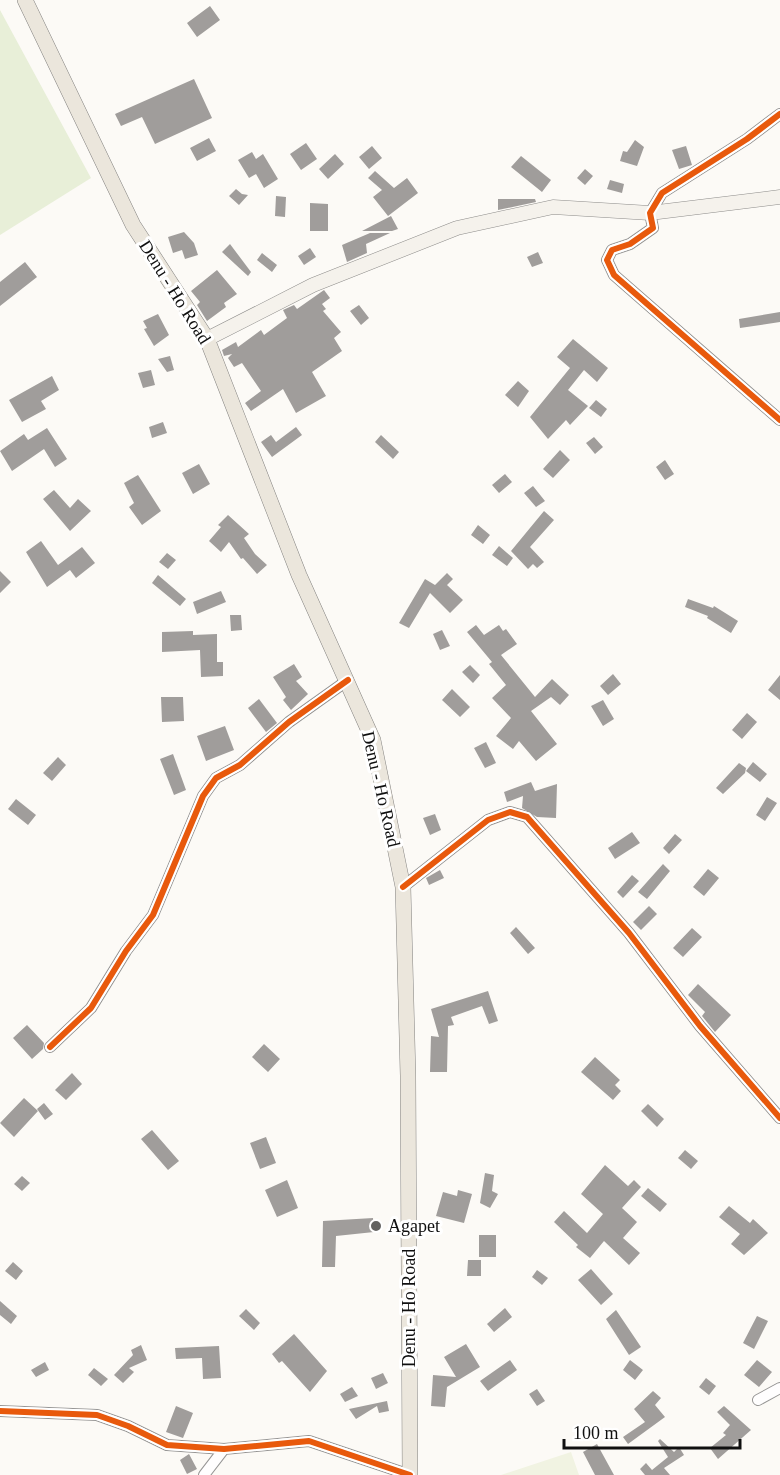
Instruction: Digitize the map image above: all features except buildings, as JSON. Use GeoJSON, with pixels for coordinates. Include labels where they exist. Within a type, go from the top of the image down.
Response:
{"type":"FeatureCollection","features":[{"type":"Feature","properties":{"kind":"main road","name":"Denu - Ho Road"},"geometry":{"type":"LineString","coordinates":[[25,0],[133,225],[207,339],[299,575],[373,740],[403,887],[408,1076],[410,1475]]}},
{"type":"Feature","properties":{"kind":"main road"},"geometry":{"type":"LineString","coordinates":[[207,339],[313,285],[457,228],[513,214],[553,207],[650,213],[780,197]]}},
{"type":"Feature","properties":{"kind":"street"},"geometry":{"type":"LineString","coordinates":[[780,114],[747,139],[662,193],[650,213],[653,228],[630,244],[612,250],[607,260],[614,275],[780,420]]}},
{"type":"Feature","properties":{"kind":"street"},"geometry":{"type":"LineString","coordinates":[[50,1047],[91,1008],[126,951],[153,915],[203,796],[216,778],[240,765],[289,722],[348,680]]}},
{"type":"Feature","properties":{"kind":"street"},"geometry":{"type":"LineString","coordinates":[[403,887],[488,820],[510,812],[527,816],[629,933],[700,1026],[780,1118]]}},
{"type":"Feature","properties":{"kind":"street"},"geometry":{"type":"LineString","coordinates":[[758,1400],[780,1388]]}},
{"type":"Feature","properties":{"kind":"street"},"geometry":{"type":"LineString","coordinates":[[0,1411],[97,1415],[128,1426],[167,1445],[224,1449],[309,1441],[410,1475]]}},
{"type":"Feature","properties":{"kind":"street"},"geometry":{"type":"LineString","coordinates":[[204,1475],[224,1449]]}},
{"type":"Feature","properties":{"kind":"green space"},"geometry":{"type":"Polygon","coordinates":[[[0,10],[91,178],[0,235],[0,10]]]}},
{"type":"Feature","properties":{"kind":"green space"},"geometry":{"type":"Polygon","coordinates":[[[571,1452],[579,1475],[501,1475],[571,1452]]]}},
{"type":"Feature","properties":{"kind":"cycle path"},"geometry":{"type":"LineString","coordinates":[[780,114],[747,139],[662,193],[650,213],[653,228],[630,244],[612,250],[607,260],[614,275],[780,420]]}},
{"type":"Feature","properties":{"kind":"cycle path"},"geometry":{"type":"LineString","coordinates":[[50,1047],[91,1008],[126,951],[153,915],[203,796],[216,778],[240,765],[289,722],[348,680]]}},
{"type":"Feature","properties":{"kind":"cycle path"},"geometry":{"type":"LineString","coordinates":[[403,887],[488,820],[510,812],[527,817],[629,933],[700,1026],[780,1118]]}},
{"type":"Feature","properties":{"kind":"cycle path"},"geometry":{"type":"LineString","coordinates":[[0,1411],[97,1415],[128,1426],[167,1445],[224,1449],[309,1441],[410,1475]]}},
{"type":"Feature","properties":{"kind":"place","name":"Agapet"},"geometry":{"type":"Point","coordinates":[376,1226]}}]}
